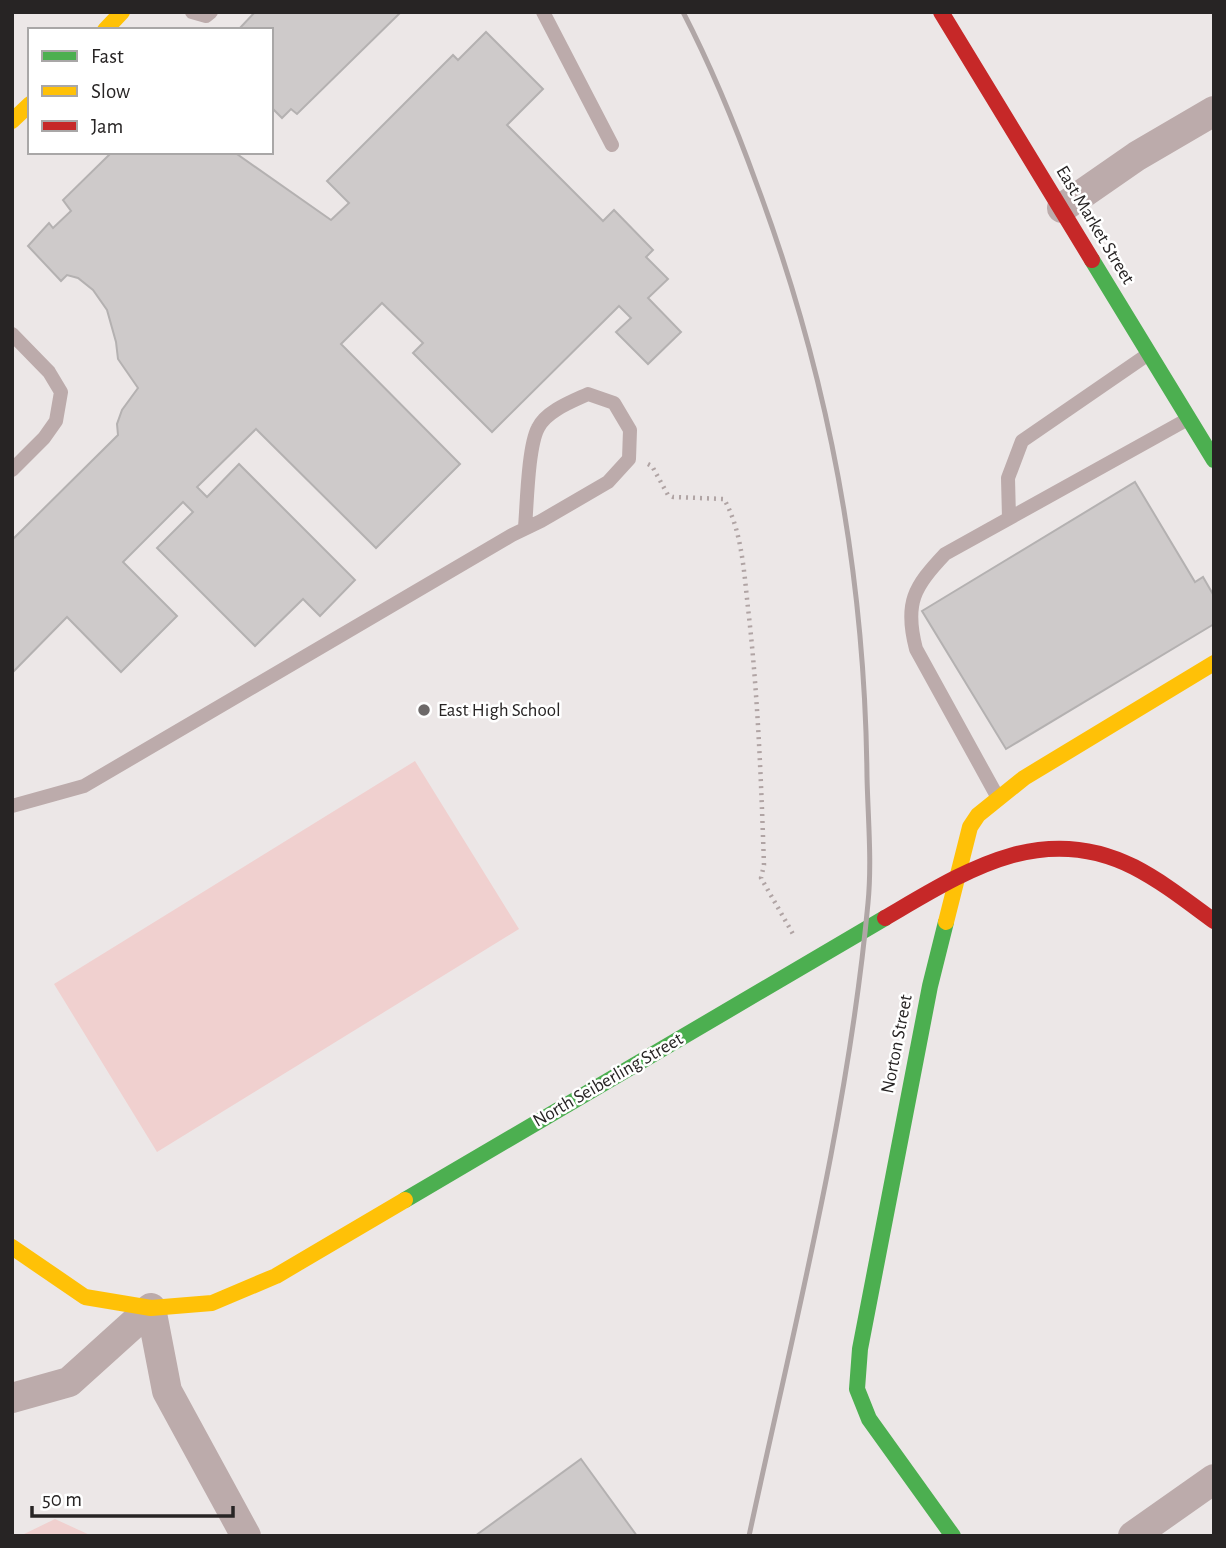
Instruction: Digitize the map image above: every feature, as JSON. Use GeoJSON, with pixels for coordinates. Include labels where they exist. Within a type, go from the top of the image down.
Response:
{"type":"FeatureCollection","features":[{"type":"Feature","properties":{"kind":"street"},"geometry":{"type":"LineString","coordinates":[[107,28],[122,12]]}},
{"type":"Feature","properties":{"kind":"street","name":"East Market Street"},"geometry":{"type":"LineString","coordinates":[[941,12],[1214,460]]}},
{"type":"Feature","properties":{"kind":"street"},"geometry":{"type":"LineString","coordinates":[[12,121],[28,106]]}},
{"type":"Feature","properties":{"kind":"street"},"geometry":{"type":"LineString","coordinates":[[1062,208],[1137,156],[1214,111]]}},
{"type":"Feature","properties":{"kind":"street","name":"Norton Street"},"geometry":{"type":"LineString","coordinates":[[953,1536],[869,1419],[857,1389],[860,1349],[930,986],[970,827],[978,815],[1024,778],[1214,663]]}},
{"type":"Feature","properties":{"kind":"street","name":"North Seiberling Street"},"geometry":{"type":"LineString","coordinates":[[12,1247],[85,1297],[151,1308],[212,1303],[276,1276],[958,876],[1009,854],[1032,850],[1079,850],[1111,855],[1151,876],[1214,921]]}},
{"type":"Feature","properties":{"kind":"street"},"geometry":{"type":"LineString","coordinates":[[12,1398],[69,1382],[151,1308]]}},
{"type":"Feature","properties":{"kind":"street"},"geometry":{"type":"LineString","coordinates":[[151,1308],[167,1391],[246,1536]]}},
{"type":"Feature","properties":{"kind":"street"},"geometry":{"type":"LineString","coordinates":[[1133,1536],[1214,1479]]}},
{"type":"Feature","properties":{"kind":"lane"},"geometry":{"type":"LineString","coordinates":[[192,12],[206,16],[211,12]]}},
{"type":"Feature","properties":{"kind":"lane"},"geometry":{"type":"LineString","coordinates":[[543,12],[612,145]]}},
{"type":"Feature","properties":{"kind":"lane"},"geometry":{"type":"LineString","coordinates":[[12,334],[49,372],[61,392],[56,421],[44,438],[12,470]]}},
{"type":"Feature","properties":{"kind":"lane"},"geometry":{"type":"LineString","coordinates":[[1009,518],[1008,478],[1022,441],[1149,354]]}},
{"type":"Feature","properties":{"kind":"lane"},"geometry":{"type":"LineString","coordinates":[[12,806],[84,786],[525,527],[541,521],[608,482],[629,459],[630,430],[614,403],[588,394],[559,407],[538,427],[531,460],[525,527]]}},
{"type":"Feature","properties":{"kind":"lane"},"geometry":{"type":"LineString","coordinates":[[998,797],[916,649],[910,608],[923,578],[944,554],[1188,419]]}},
{"type":"Feature","properties":{"kind":"path"},"geometry":{"type":"LineString","coordinates":[[660,481],[668,495],[673,497],[724,499],[732,514],[743,564],[756,680],[764,865],[761,878],[786,922]]}},
{"type":"Feature","properties":{"kind":"shaded area"},"geometry":{"type":"Polygon","coordinates":[[[415,761],[519,929],[157,1152],[54,984],[415,761]]]}},
{"type":"Feature","properties":{"kind":"shaded area"},"geometry":{"type":"Polygon","coordinates":[[[55,1519],[92,1536],[20,1536],[55,1519]]]}},
{"type":"Feature","properties":{"kind":"building"},"geometry":{"type":"Polygon","coordinates":[[[255,12],[401,12],[297,114],[291,109],[282,118],[273,109],[273,28],[240,28],[255,12]]]}},
{"type":"Feature","properties":{"kind":"building"},"geometry":{"type":"Polygon","coordinates":[[[486,32],[543,89],[507,125],[603,221],[614,210],[653,250],[646,257],[668,279],[648,298],[681,332],[648,364],[616,332],[631,318],[619,306],[492,432],[413,353],[423,343],[382,303],[341,344],[460,464],[376,548],[256,429],[197,487],[207,497],[239,464],[355,580],[320,616],[303,599],[255,646],[157,548],[193,512],[183,502],[123,562],[177,616],[121,672],[67,617],[12,673],[12,540],[118,435],[117,424],[122,410],[138,388],[118,359],[107,310],[93,290],[78,278],[67,275],[61,281],[28,246],[49,223],[53,228],[71,211],[63,200],[110,154],[237,154],[331,220],[349,203],[327,181],[453,55],[458,60],[486,32]]]}},
{"type":"Feature","properties":{"kind":"building"},"geometry":{"type":"Polygon","coordinates":[[[1135,482],[1195,582],[1203,577],[1214,596],[1214,624],[1006,749],[922,611],[1135,482]]]}},
{"type":"Feature","properties":{"kind":"building"},"geometry":{"type":"Polygon","coordinates":[[[581,1459],[637,1536],[475,1536],[581,1459]]]}},
{"type":"Feature","properties":{"kind":"railway"},"geometry":{"type":"LineString","coordinates":[[683,12],[714,76],[749,163],[804,329],[838,476],[850,551],[865,701],[870,872],[859,983],[818,1221],[749,1536]]}},
{"type":"Feature","properties":{"kind":"traffic: fast"},"geometry":{"type":"LineString","coordinates":[[1092,260],[1214,460]]}},
{"type":"Feature","properties":{"kind":"traffic: fast"},"geometry":{"type":"LineString","coordinates":[[405,1200],[885,918]]}},
{"type":"Feature","properties":{"kind":"traffic: fast"},"geometry":{"type":"LineString","coordinates":[[946,922],[930,986],[860,1349],[857,1389],[869,1419],[953,1536]]}},
{"type":"Feature","properties":{"kind":"traffic: slow"},"geometry":{"type":"LineString","coordinates":[[107,28],[122,12]]}},
{"type":"Feature","properties":{"kind":"traffic: slow"},"geometry":{"type":"LineString","coordinates":[[12,121],[28,106]]}},
{"type":"Feature","properties":{"kind":"traffic: slow"},"geometry":{"type":"LineString","coordinates":[[946,922],[970,827],[978,815],[1024,778],[1214,663]]}},
{"type":"Feature","properties":{"kind":"traffic: slow"},"geometry":{"type":"LineString","coordinates":[[12,1247],[85,1297],[151,1308],[212,1303],[276,1276],[405,1200]]}},
{"type":"Feature","properties":{"kind":"traffic: jam"},"geometry":{"type":"LineString","coordinates":[[941,12],[1092,260]]}},
{"type":"Feature","properties":{"kind":"traffic: jam"},"geometry":{"type":"LineString","coordinates":[[885,918],[974,869],[1035,850],[1067,849],[1100,854],[1134,867],[1214,921]]}},
{"type":"Feature","properties":{"kind":"place","name":"East High School"},"geometry":{"type":"Point","coordinates":[424,710]}}]}
